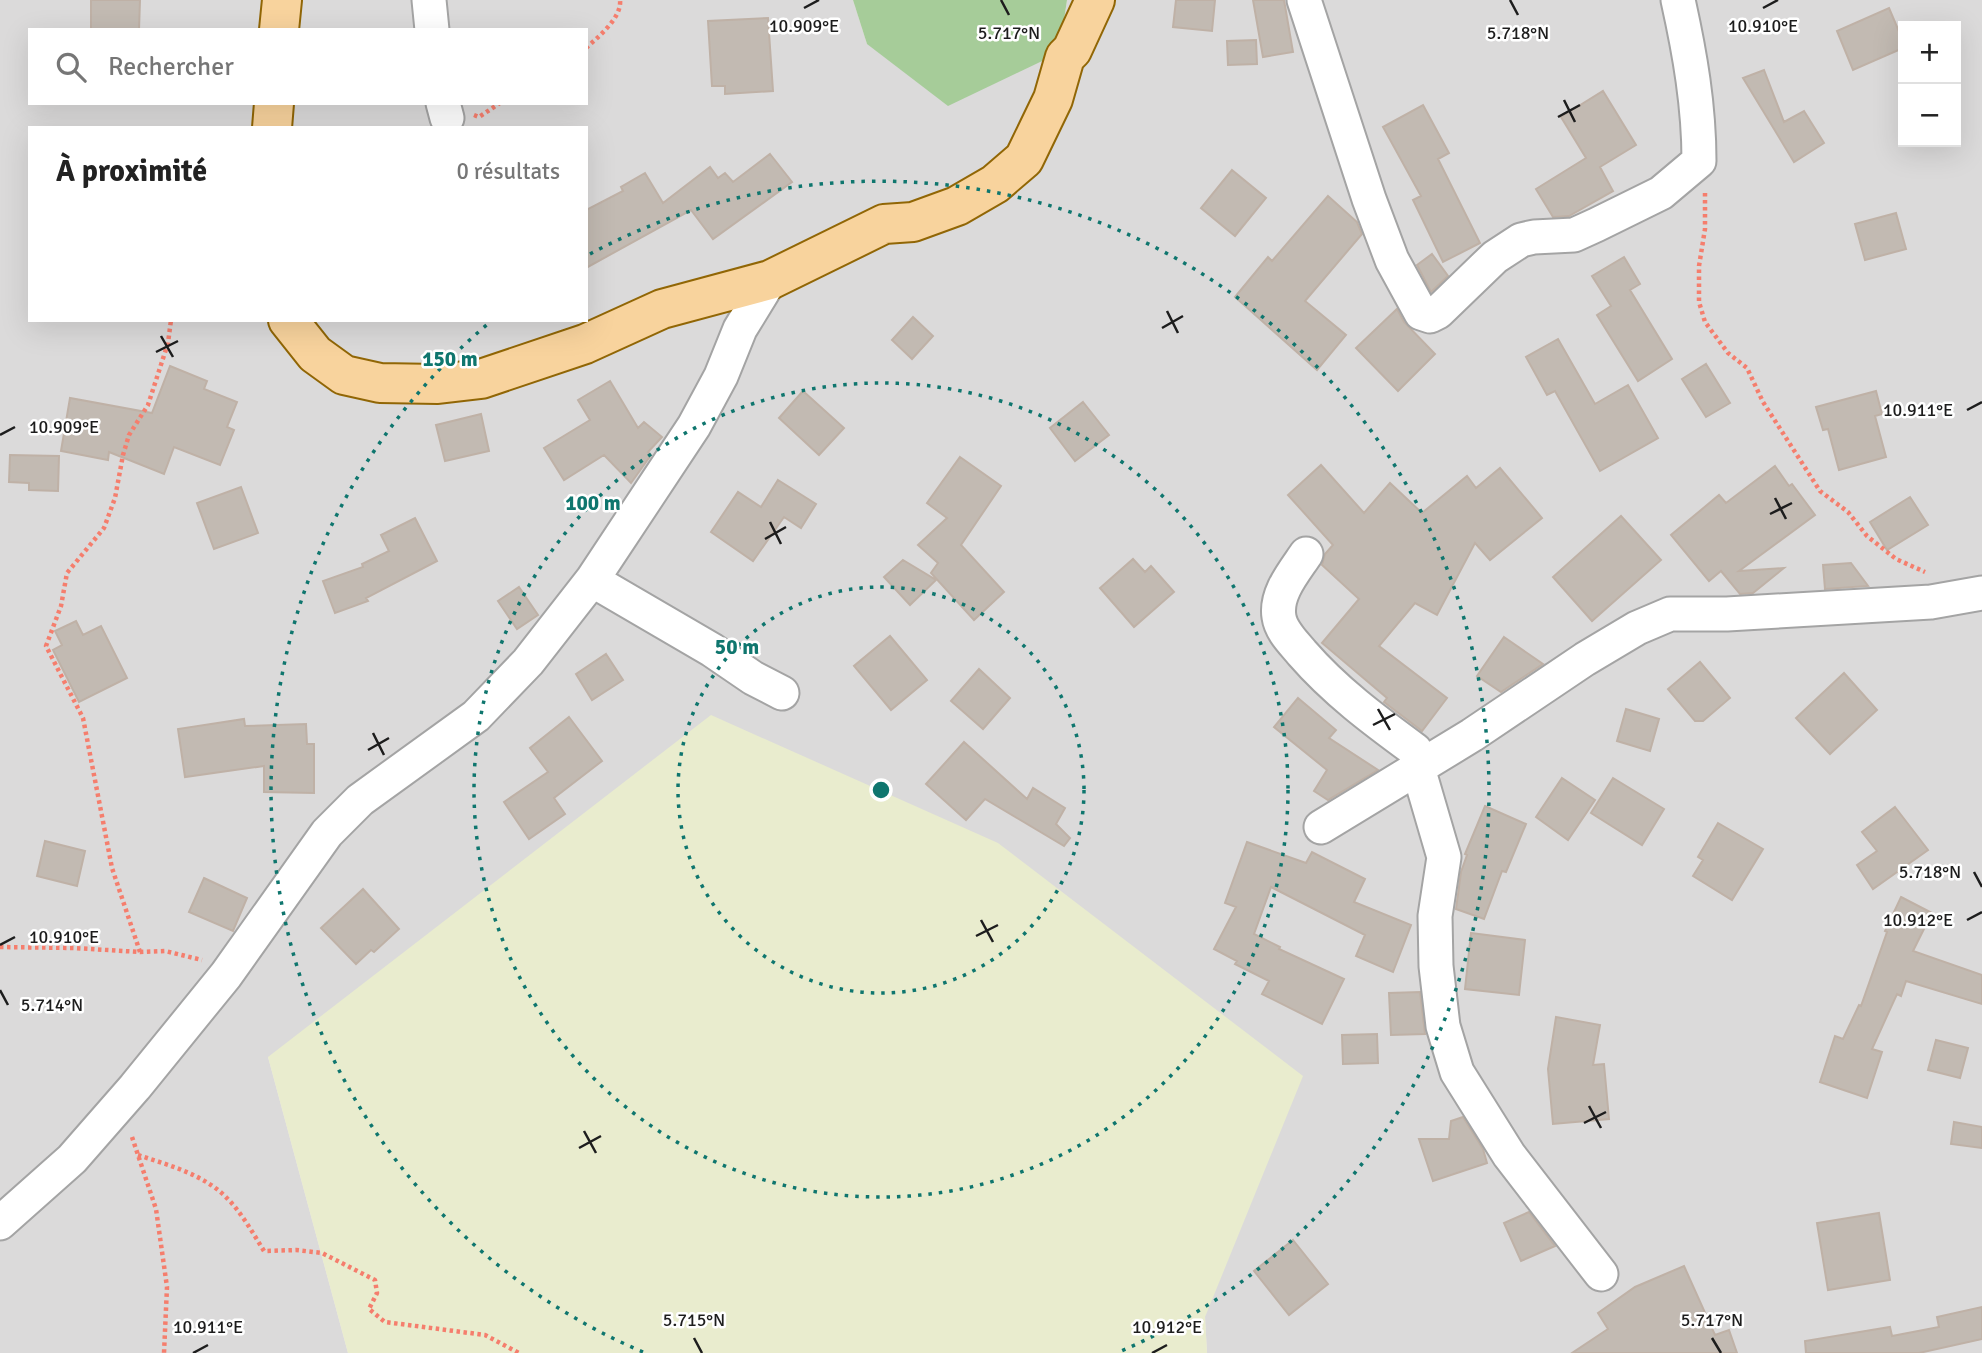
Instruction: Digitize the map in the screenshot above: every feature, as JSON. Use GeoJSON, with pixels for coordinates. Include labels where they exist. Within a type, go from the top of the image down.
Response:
{"type":"FeatureCollection","features":[{"type":"Feature","properties":{"kind":"main road"},"geometry":{"type":"LineString","coordinates":[[279,28],[282,0]]}},
{"type":"Feature","properties":{"kind":"main road"},"geometry":{"type":"LineString","coordinates":[[290,322],[315,354],[344,375],[380,383],[438,384],[481,379],[585,344],[662,309],[770,280],[884,224],[913,222],[957,206],[995,184],[1024,159],[1053,99],[1065,57],[1072,50],[1095,0]]}},
{"type":"Feature","properties":{"kind":"main road"},"geometry":{"type":"LineString","coordinates":[[272,126],[274,105]]}},
{"type":"Feature","properties":{"kind":"street"},"geometry":{"type":"LineString","coordinates":[[429,0],[432,28]]}},
{"type":"Feature","properties":{"kind":"street"},"geometry":{"type":"LineString","coordinates":[[1304,0],[1392,260],[1421,313],[1426,316],[1438,312],[1495,257],[1521,240],[1574,235],[1661,193],[1699,161],[1699,124],[1690,54],[1678,0]]}},
{"type":"Feature","properties":{"kind":"street"},"geometry":{"type":"LineString","coordinates":[[0,1223],[72,1159],[135,1087],[226,975],[327,834],[360,800],[476,716],[528,662],[592,580],[694,426],[721,376],[740,329],[770,280]]}},
{"type":"Feature","properties":{"kind":"street"},"geometry":{"type":"LineString","coordinates":[[1306,554],[1284,588],[1279,616],[1286,635],[1325,680],[1357,708],[1415,750],[1444,857],[1436,916],[1436,966],[1443,1026],[1457,1072],[1509,1155],[1601,1273]]}},
{"type":"Feature","properties":{"kind":"street"},"geometry":{"type":"LineString","coordinates":[[592,580],[782,693]]}},
{"type":"Feature","properties":{"kind":"street"},"geometry":{"type":"LineString","coordinates":[[1321,827],[1472,735],[1585,659],[1637,628],[1670,614],[1727,614],[1931,602],[1982,593]]}},
{"type":"Feature","properties":{"kind":"path"},"geometry":{"type":"LineString","coordinates":[[588,46],[606,30],[621,6],[620,0]]}},
{"type":"Feature","properties":{"kind":"path"},"geometry":{"type":"LineString","coordinates":[[1699,161],[1705,193],[1699,302],[1705,322],[1728,354],[1746,368],[1763,402],[1820,491],[1848,512],[1867,536],[1896,559],[1924,571],[1950,593],[1931,602]]}},
{"type":"Feature","properties":{"kind":"path"},"geometry":{"type":"LineString","coordinates":[[140,952],[112,868],[83,718],[46,646],[61,606],[67,573],[104,528],[120,477],[129,435],[148,405],[168,342],[171,322]]}},
{"type":"Feature","properties":{"kind":"path"},"geometry":{"type":"LineString","coordinates":[[0,947],[165,951],[207,961],[226,975]]}},
{"type":"Feature","properties":{"kind":"path"},"geometry":{"type":"LineString","coordinates":[[135,1087],[124,1115],[156,1209],[167,1287],[164,1353]]}},
{"type":"Feature","properties":{"kind":"path"},"geometry":{"type":"LineString","coordinates":[[138,1155],[189,1173],[219,1190],[242,1216],[264,1251],[296,1250],[322,1253],[375,1280],[377,1293],[369,1309],[385,1322],[485,1335],[519,1353]]}},
{"type":"Feature","properties":{"kind":"shaded area"},"geometry":{"type":"Polygon","coordinates":[[[0,0],[853,0],[867,44],[1059,53],[1067,0],[1982,0],[1982,1353],[1207,1353],[1205,1317],[268,1057],[348,1353],[0,1353],[0,0]]]}},
{"type":"Feature","properties":{"kind":"green space"},"geometry":{"type":"Polygon","coordinates":[[[853,0],[1067,0],[1059,53],[948,106],[867,44],[853,0]]]}},
{"type":"Feature","properties":{"kind":"green space"},"geometry":{"type":"Polygon","coordinates":[[[711,715],[998,843],[1303,1076],[1205,1317],[1207,1353],[348,1353],[268,1057],[711,715]]]}},
{"type":"Feature","properties":{"kind":"building"},"geometry":{"type":"Polygon","coordinates":[[[91,0],[140,0],[139,28],[91,28],[91,0]]]}},
{"type":"Feature","properties":{"kind":"building"},"geometry":{"type":"Polygon","coordinates":[[[1176,0],[1215,0],[1212,31],[1173,27],[1176,0]]]}},
{"type":"Feature","properties":{"kind":"building"},"geometry":{"type":"Polygon","coordinates":[[[1253,0],[1284,0],[1293,52],[1263,57],[1253,0]]]}},
{"type":"Feature","properties":{"kind":"building"},"geometry":{"type":"Polygon","coordinates":[[[1889,8],[1898,29],[1898,50],[1853,70],[1837,31],[1889,8]]]}},
{"type":"Feature","properties":{"kind":"building"},"geometry":{"type":"Polygon","coordinates":[[[768,18],[773,91],[725,94],[725,86],[712,86],[708,21],[768,18]]]}},
{"type":"Feature","properties":{"kind":"building"},"geometry":{"type":"Polygon","coordinates":[[[1256,40],[1257,64],[1228,65],[1227,41],[1256,40]]]}},
{"type":"Feature","properties":{"kind":"building"},"geometry":{"type":"Polygon","coordinates":[[[1764,70],[1784,122],[1804,111],[1824,143],[1794,162],[1743,78],[1764,70]]]}},
{"type":"Feature","properties":{"kind":"building"},"geometry":{"type":"Polygon","coordinates":[[[1603,91],[1636,145],[1600,167],[1613,191],[1569,216],[1553,217],[1536,189],[1586,158],[1561,117],[1603,91]]]}},
{"type":"Feature","properties":{"kind":"building"},"geometry":{"type":"Polygon","coordinates":[[[1423,105],[1449,153],[1438,159],[1480,243],[1443,262],[1413,200],[1421,196],[1383,127],[1423,105]]]}},
{"type":"Feature","properties":{"kind":"building"},"geometry":{"type":"Polygon","coordinates":[[[770,154],[792,182],[713,239],[691,210],[588,267],[588,209],[623,191],[621,187],[645,173],[663,203],[710,167],[718,178],[725,173],[733,182],[770,154]]]}},
{"type":"Feature","properties":{"kind":"building"},"geometry":{"type":"Polygon","coordinates":[[[1232,170],[1266,198],[1235,236],[1201,208],[1232,170]]]}},
{"type":"Feature","properties":{"kind":"building"},"geometry":{"type":"Polygon","coordinates":[[[1328,196],[1357,222],[1362,234],[1305,301],[1346,335],[1317,370],[1235,297],[1268,257],[1272,261],[1328,196]]]}},
{"type":"Feature","properties":{"kind":"building"},"geometry":{"type":"Polygon","coordinates":[[[1896,213],[1906,249],[1865,260],[1855,224],[1896,213]]]}},
{"type":"Feature","properties":{"kind":"building"},"geometry":{"type":"Polygon","coordinates":[[[1432,254],[1448,276],[1431,292],[1417,265],[1432,254]]]}},
{"type":"Feature","properties":{"kind":"building"},"geometry":{"type":"Polygon","coordinates":[[[1624,257],[1640,284],[1630,290],[1672,359],[1638,381],[1597,315],[1611,306],[1592,276],[1624,257]]]}},
{"type":"Feature","properties":{"kind":"building"},"geometry":{"type":"Polygon","coordinates":[[[1397,309],[1404,322],[1435,354],[1398,391],[1356,348],[1397,309]]]}},
{"type":"Feature","properties":{"kind":"building"},"geometry":{"type":"Polygon","coordinates":[[[913,317],[933,336],[912,359],[892,340],[913,317]]]}},
{"type":"Feature","properties":{"kind":"building"},"geometry":{"type":"Polygon","coordinates":[[[1558,339],[1595,404],[1628,385],[1658,438],[1600,471],[1555,391],[1547,395],[1526,357],[1558,339]]]}},
{"type":"Feature","properties":{"kind":"building"},"geometry":{"type":"Polygon","coordinates":[[[1706,364],[1730,403],[1706,417],[1682,379],[1706,364]]]}},
{"type":"Feature","properties":{"kind":"building"},"geometry":{"type":"Polygon","coordinates":[[[170,366],[207,381],[204,389],[237,402],[227,427],[234,430],[220,465],[174,447],[164,474],[109,452],[108,460],[61,451],[70,398],[152,413],[170,366]]]}},
{"type":"Feature","properties":{"kind":"building"},"geometry":{"type":"Polygon","coordinates":[[[610,381],[638,428],[644,422],[662,437],[648,452],[651,455],[631,483],[604,455],[564,480],[544,448],[590,420],[578,400],[610,381]]]}},
{"type":"Feature","properties":{"kind":"building"},"geometry":{"type":"Polygon","coordinates":[[[803,391],[844,428],[819,455],[779,418],[803,391]]]}},
{"type":"Feature","properties":{"kind":"building"},"geometry":{"type":"Polygon","coordinates":[[[1876,391],[1882,414],[1875,416],[1886,457],[1839,470],[1828,429],[1823,430],[1816,407],[1876,391]]]}},
{"type":"Feature","properties":{"kind":"building"},"geometry":{"type":"Polygon","coordinates":[[[1083,402],[1109,435],[1075,461],[1050,428],[1083,402]]]}},
{"type":"Feature","properties":{"kind":"building"},"geometry":{"type":"Polygon","coordinates":[[[481,414],[489,451],[445,461],[436,425],[481,414]]]}},
{"type":"Feature","properties":{"kind":"building"},"geometry":{"type":"Polygon","coordinates":[[[10,455],[59,456],[58,491],[29,490],[29,483],[9,482],[10,455]]]}},
{"type":"Feature","properties":{"kind":"building"},"geometry":{"type":"Polygon","coordinates":[[[960,457],[1001,486],[961,545],[1004,592],[974,620],[931,573],[938,563],[918,545],[947,518],[927,503],[960,457]]]}},
{"type":"Feature","properties":{"kind":"building"},"geometry":{"type":"Polygon","coordinates":[[[1321,465],[1364,513],[1390,483],[1422,513],[1467,476],[1476,488],[1500,468],[1542,518],[1490,560],[1475,543],[1437,615],[1415,603],[1379,646],[1447,698],[1422,731],[1384,702],[1387,698],[1322,643],[1359,599],[1322,565],[1325,554],[1333,545],[1288,495],[1321,465]]]}},
{"type":"Feature","properties":{"kind":"building"},"geometry":{"type":"Polygon","coordinates":[[[1775,466],[1815,515],[1739,571],[1784,568],[1753,593],[1740,594],[1721,571],[1709,581],[1671,535],[1719,495],[1726,503],[1775,466]]]}},
{"type":"Feature","properties":{"kind":"building"},"geometry":{"type":"Polygon","coordinates":[[[778,480],[816,504],[801,528],[784,517],[753,561],[711,532],[738,492],[761,507],[778,480]]]}},
{"type":"Feature","properties":{"kind":"building"},"geometry":{"type":"Polygon","coordinates":[[[241,487],[258,533],[214,549],[197,503],[241,487]]]}},
{"type":"Feature","properties":{"kind":"building"},"geometry":{"type":"Polygon","coordinates":[[[1910,497],[1928,525],[1887,550],[1870,522],[1910,497]]]}},
{"type":"Feature","properties":{"kind":"building"},"geometry":{"type":"Polygon","coordinates":[[[1621,516],[1661,560],[1592,621],[1553,577],[1621,516]]]}},
{"type":"Feature","properties":{"kind":"building"},"geometry":{"type":"Polygon","coordinates":[[[415,518],[437,561],[366,598],[368,601],[335,613],[323,581],[363,567],[362,564],[389,551],[381,535],[415,518]]]}},
{"type":"Feature","properties":{"kind":"building"},"geometry":{"type":"Polygon","coordinates":[[[1133,559],[1145,572],[1151,566],[1174,592],[1134,627],[1100,588],[1133,559]]]}},
{"type":"Feature","properties":{"kind":"building"},"geometry":{"type":"Polygon","coordinates":[[[903,560],[936,580],[910,605],[884,577],[903,560]]]}},
{"type":"Feature","properties":{"kind":"building"},"geometry":{"type":"Polygon","coordinates":[[[1851,563],[1868,586],[1825,589],[1823,565],[1851,563]]]}},
{"type":"Feature","properties":{"kind":"building"},"geometry":{"type":"Polygon","coordinates":[[[519,587],[538,615],[517,629],[498,601],[519,587]]]}},
{"type":"Feature","properties":{"kind":"building"},"geometry":{"type":"Polygon","coordinates":[[[76,621],[83,635],[101,626],[127,678],[79,702],[53,650],[62,645],[55,631],[76,621]]]}},
{"type":"Feature","properties":{"kind":"building"},"geometry":{"type":"Polygon","coordinates":[[[890,636],[927,680],[891,710],[854,666],[890,636]]]}},
{"type":"Feature","properties":{"kind":"building"},"geometry":{"type":"Polygon","coordinates":[[[1504,637],[1543,664],[1501,692],[1477,676],[1504,637]]]}},
{"type":"Feature","properties":{"kind":"building"},"geometry":{"type":"Polygon","coordinates":[[[606,654],[623,680],[592,700],[576,674],[606,654]]]}},
{"type":"Feature","properties":{"kind":"building"},"geometry":{"type":"Polygon","coordinates":[[[1700,662],[1730,698],[1703,721],[1695,721],[1668,689],[1700,662]]]}},
{"type":"Feature","properties":{"kind":"building"},"geometry":{"type":"Polygon","coordinates":[[[979,669],[1010,698],[983,729],[951,701],[979,669]]]}},
{"type":"Feature","properties":{"kind":"building"},"geometry":{"type":"Polygon","coordinates":[[[1844,673],[1877,710],[1830,754],[1796,718],[1844,673]]]}},
{"type":"Feature","properties":{"kind":"building"},"geometry":{"type":"Polygon","coordinates":[[[1298,698],[1336,730],[1329,738],[1378,770],[1328,800],[1314,791],[1327,770],[1274,727],[1298,698]]]}},
{"type":"Feature","properties":{"kind":"building"},"geometry":{"type":"Polygon","coordinates":[[[1626,709],[1659,719],[1650,751],[1617,741],[1626,709]]]}},
{"type":"Feature","properties":{"kind":"building"},"geometry":{"type":"Polygon","coordinates":[[[569,717],[602,761],[554,798],[565,814],[529,839],[504,802],[548,772],[530,748],[569,717]]]}},
{"type":"Feature","properties":{"kind":"building"},"geometry":{"type":"Polygon","coordinates":[[[244,719],[245,726],[306,724],[307,744],[314,744],[314,793],[264,792],[264,766],[185,777],[178,729],[244,719]]]}},
{"type":"Feature","properties":{"kind":"building"},"geometry":{"type":"Polygon","coordinates":[[[964,742],[1027,799],[1033,788],[1065,808],[1056,824],[1070,838],[1064,846],[985,799],[966,820],[926,784],[964,742]]]}},
{"type":"Feature","properties":{"kind":"building"},"geometry":{"type":"Polygon","coordinates":[[[1562,778],[1595,800],[1568,840],[1536,817],[1562,778]]]}},
{"type":"Feature","properties":{"kind":"building"},"geometry":{"type":"Polygon","coordinates":[[[1613,778],[1664,809],[1642,845],[1591,813],[1613,778]]]}},
{"type":"Feature","properties":{"kind":"building"},"geometry":{"type":"Polygon","coordinates":[[[1485,806],[1526,824],[1506,872],[1502,871],[1484,919],[1456,909],[1461,872],[1467,855],[1465,854],[1485,806]]]}},
{"type":"Feature","properties":{"kind":"building"},"geometry":{"type":"Polygon","coordinates":[[[1895,807],[1928,850],[1873,889],[1857,865],[1877,851],[1862,832],[1895,807]]]}},
{"type":"Feature","properties":{"kind":"building"},"geometry":{"type":"Polygon","coordinates":[[[1718,823],[1763,849],[1732,900],[1693,876],[1703,860],[1698,857],[1718,823]]]}},
{"type":"Feature","properties":{"kind":"building"},"geometry":{"type":"Polygon","coordinates":[[[45,841],[85,851],[77,886],[37,876],[45,841]]]}},
{"type":"Feature","properties":{"kind":"building"},"geometry":{"type":"Polygon","coordinates":[[[1247,842],[1306,863],[1312,852],[1365,879],[1354,902],[1411,925],[1393,972],[1356,956],[1365,935],[1271,887],[1254,934],[1280,947],[1279,949],[1344,979],[1322,1024],[1262,994],[1269,981],[1235,964],[1237,961],[1214,949],[1236,907],[1225,903],[1247,842]]]}},
{"type":"Feature","properties":{"kind":"building"},"geometry":{"type":"Polygon","coordinates":[[[204,878],[247,898],[233,931],[189,912],[204,878]]]}},
{"type":"Feature","properties":{"kind":"building"},"geometry":{"type":"Polygon","coordinates":[[[363,889],[399,929],[356,964],[321,928],[363,889]]]}},
{"type":"Feature","properties":{"kind":"building"},"geometry":{"type":"Polygon","coordinates":[[[1901,897],[1932,913],[1913,951],[1982,975],[1982,1004],[1906,981],[1901,996],[1897,994],[1872,1049],[1882,1052],[1867,1098],[1820,1082],[1835,1036],[1843,1039],[1859,1005],[1861,1006],[1887,932],[1885,931],[1901,897]]]}},
{"type":"Feature","properties":{"kind":"building"},"geometry":{"type":"Polygon","coordinates":[[[1471,933],[1525,940],[1519,995],[1465,989],[1471,933]]]}},
{"type":"Feature","properties":{"kind":"building"},"geometry":{"type":"Polygon","coordinates":[[[1420,992],[1425,1034],[1391,1035],[1389,993],[1420,992]]]}},
{"type":"Feature","properties":{"kind":"building"},"geometry":{"type":"Polygon","coordinates":[[[1556,1017],[1600,1025],[1593,1065],[1604,1064],[1609,1119],[1553,1124],[1548,1069],[1556,1017]]]}},
{"type":"Feature","properties":{"kind":"building"},"geometry":{"type":"Polygon","coordinates":[[[1377,1034],[1378,1063],[1343,1064],[1342,1035],[1377,1034]]]}},
{"type":"Feature","properties":{"kind":"building"},"geometry":{"type":"Polygon","coordinates":[[[1936,1040],[1968,1048],[1960,1078],[1928,1070],[1936,1040]]]}},
{"type":"Feature","properties":{"kind":"building"},"geometry":{"type":"Polygon","coordinates":[[[1463,1117],[1483,1149],[1487,1163],[1433,1181],[1419,1139],[1449,1139],[1451,1121],[1463,1117]]]}},
{"type":"Feature","properties":{"kind":"building"},"geometry":{"type":"Polygon","coordinates":[[[1954,1122],[1982,1127],[1982,1148],[1951,1144],[1954,1122]]]}},
{"type":"Feature","properties":{"kind":"building"},"geometry":{"type":"Polygon","coordinates":[[[1529,1212],[1555,1246],[1521,1261],[1504,1223],[1529,1212]]]}},
{"type":"Feature","properties":{"kind":"building"},"geometry":{"type":"Polygon","coordinates":[[[1879,1213],[1890,1280],[1828,1290],[1817,1223],[1879,1213]]]}},
{"type":"Feature","properties":{"kind":"building"},"geometry":{"type":"Polygon","coordinates":[[[1293,1240],[1328,1284],[1289,1315],[1254,1271],[1293,1240]]]}},
{"type":"Feature","properties":{"kind":"building"},"geometry":{"type":"Polygon","coordinates":[[[1684,1266],[1715,1335],[1729,1330],[1737,1353],[1572,1353],[1608,1329],[1598,1313],[1635,1287],[1684,1266]]]}},
{"type":"Feature","properties":{"kind":"building"},"geometry":{"type":"Polygon","coordinates":[[[1982,1307],[1982,1339],[1919,1353],[1806,1353],[1805,1341],[1890,1327],[1892,1336],[1939,1327],[1937,1317],[1982,1307]]]}}]}
